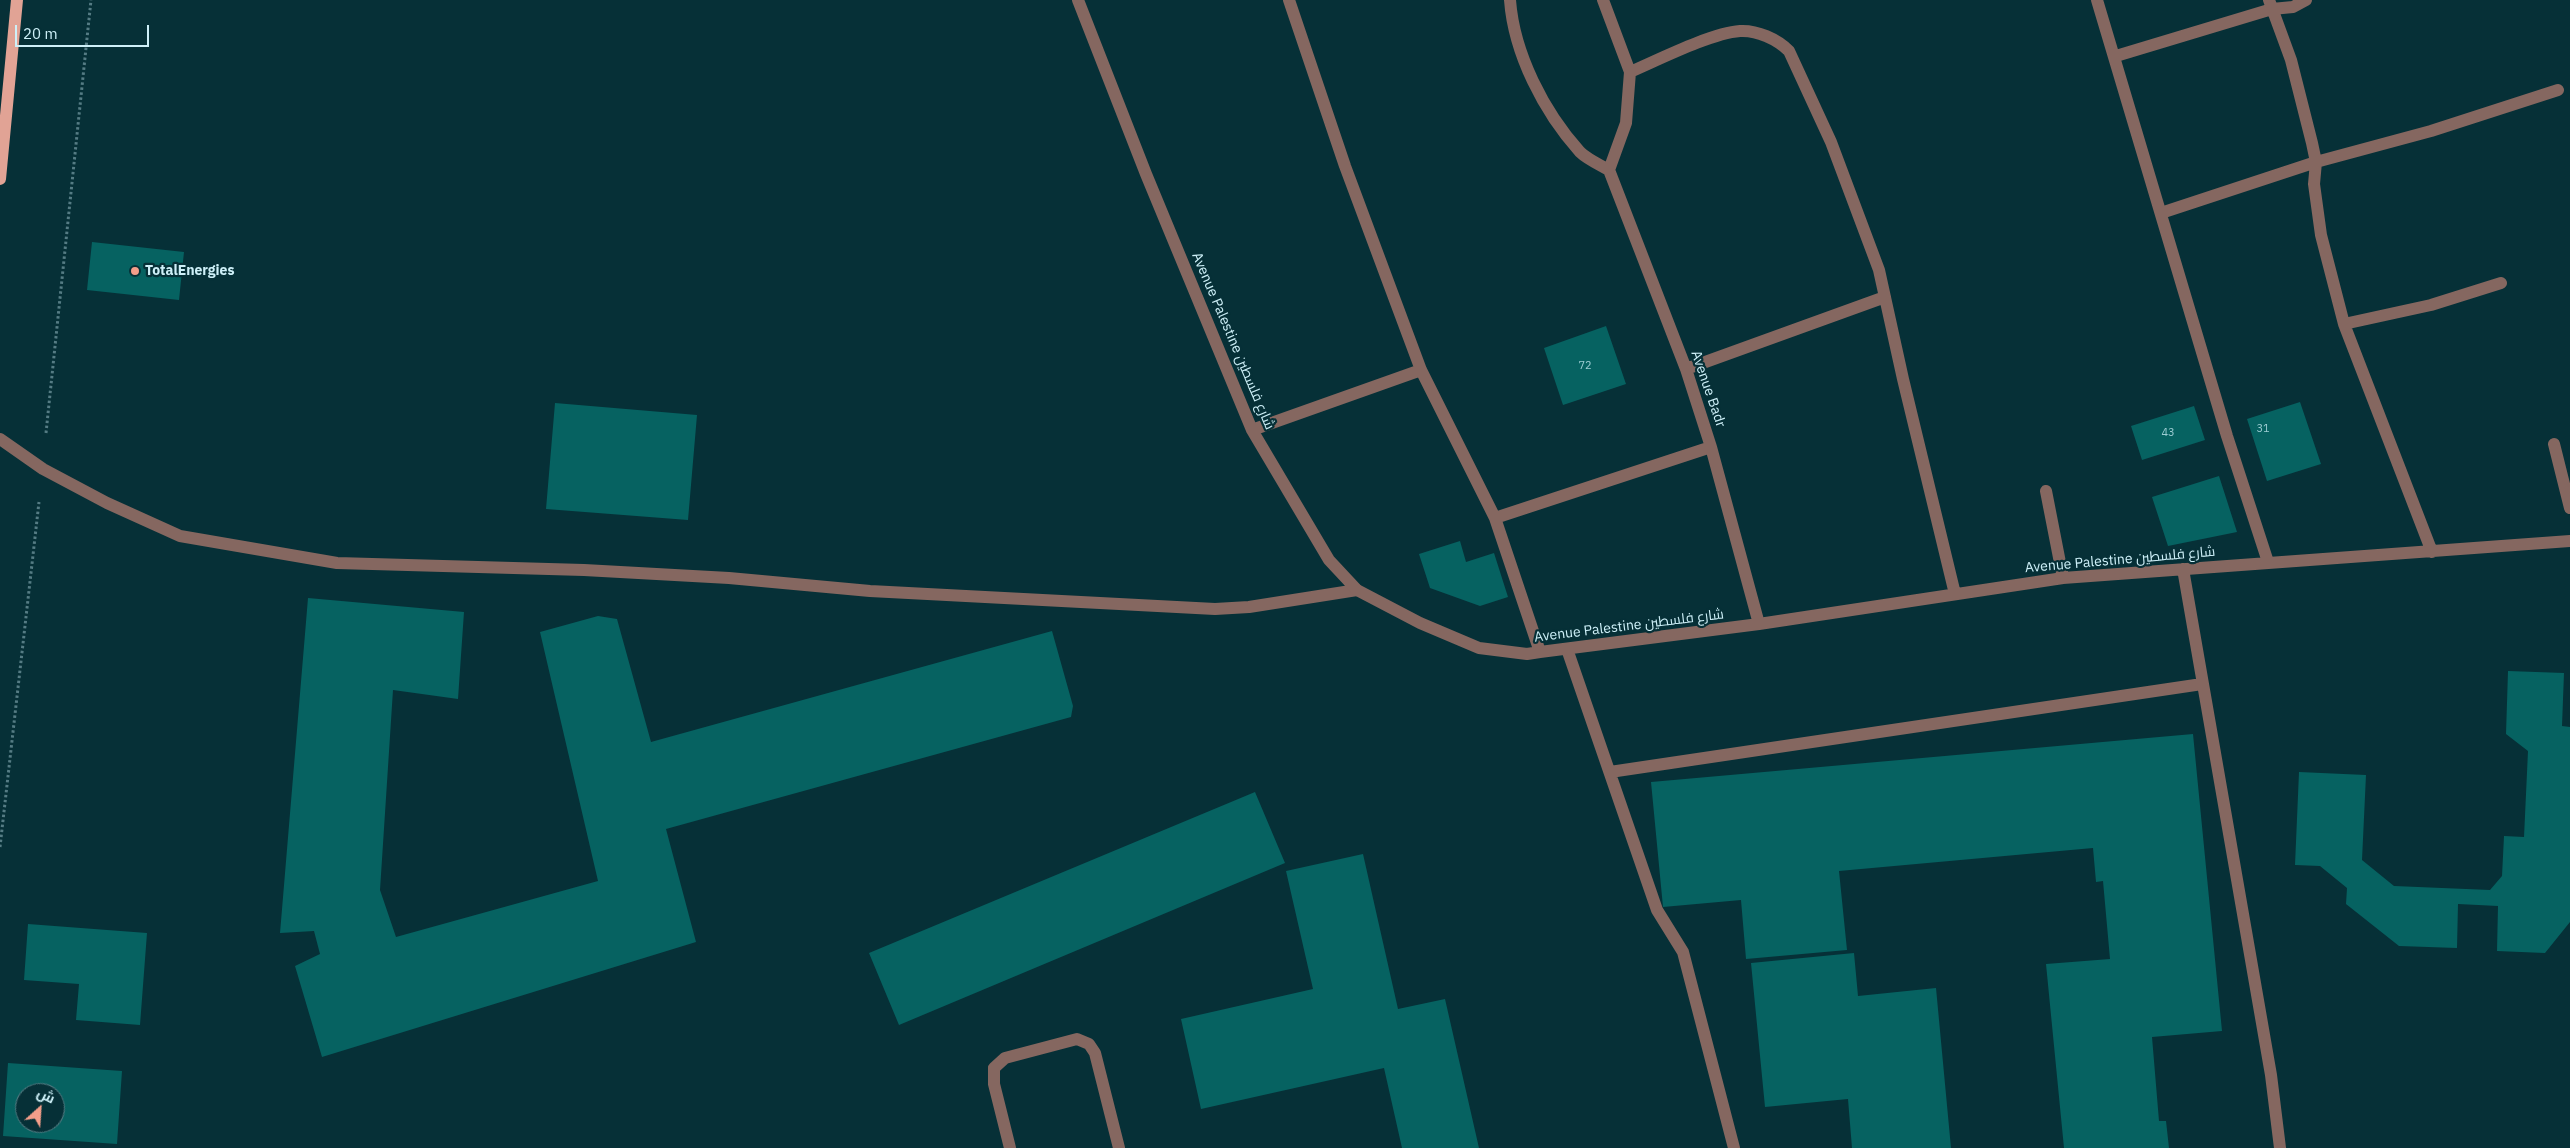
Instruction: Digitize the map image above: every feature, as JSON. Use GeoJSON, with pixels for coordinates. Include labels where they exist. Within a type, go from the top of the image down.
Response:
{"type":"FeatureCollection","features":[{"type":"Feature","properties":{"kind":"main road"},"geometry":{"type":"LineString","coordinates":[[0,179],[17,0]]}},
{"type":"Feature","properties":{"kind":"street","name":"Avenue Palestine شارع فلسطين"},"geometry":{"type":"LineString","coordinates":[[1078,0],[1146,174],[1252,430],[1329,560],[1357,590],[1403,615],[1478,648],[1527,654],[1759,624],[2064,578],[2570,541]]}},
{"type":"Feature","properties":{"kind":"street"},"geometry":{"type":"LineString","coordinates":[[1289,0],[1344,166],[1421,370],[1495,518],[1540,652]]}},
{"type":"Feature","properties":{"kind":"street"},"geometry":{"type":"LineString","coordinates":[[1510,0],[1511,15],[1524,59],[1538,91],[1581,153],[1609,170],[1626,123],[1630,72],[1603,0]]}},
{"type":"Feature","properties":{"kind":"street"},"geometry":{"type":"LineString","coordinates":[[2097,0],[2116,56],[2161,213],[2268,562]]}},
{"type":"Feature","properties":{"kind":"street"},"geometry":{"type":"LineString","coordinates":[[2116,56],[2271,5],[2293,7],[2306,0]]}},
{"type":"Feature","properties":{"kind":"street"},"geometry":{"type":"LineString","coordinates":[[2271,5],[2290,60],[2316,162],[2314,184],[2321,235],[2344,324],[2432,552]]}},
{"type":"Feature","properties":{"kind":"street"},"geometry":{"type":"LineString","coordinates":[[1630,72],[1723,34],[1741,31],[1754,32],[1782,44],[1789,51],[1831,142],[1874,253],[1955,594]]}},
{"type":"Feature","properties":{"kind":"street"},"geometry":{"type":"LineString","coordinates":[[2161,213],[2316,162],[2431,130],[2558,90]]}},
{"type":"Feature","properties":{"kind":"street","name":"Avenue Badr"},"geometry":{"type":"LineString","coordinates":[[1609,170],[1686,369],[1711,447],[1759,624]]}},
{"type":"Feature","properties":{"kind":"street"},"geometry":{"type":"LineString","coordinates":[[2344,324],[2431,305],[2501,283]]}},
{"type":"Feature","properties":{"kind":"street"},"geometry":{"type":"LineString","coordinates":[[1686,369],[1885,297]]}},
{"type":"Feature","properties":{"kind":"street"},"geometry":{"type":"LineString","coordinates":[[1252,430],[1421,370]]}},
{"type":"Feature","properties":{"kind":"street"},"geometry":{"type":"LineString","coordinates":[[0,439],[43,469],[107,503],[180,536],[337,564],[584,570],[729,578],[870,591],[1215,609],[1249,607],[1357,590]]}},
{"type":"Feature","properties":{"kind":"street"},"geometry":{"type":"LineString","coordinates":[[2554,444],[2570,508]]}},
{"type":"Feature","properties":{"kind":"street"},"geometry":{"type":"LineString","coordinates":[[1495,518],[1711,447]]}},
{"type":"Feature","properties":{"kind":"street"},"geometry":{"type":"LineString","coordinates":[[2046,491],[2064,578]]}},
{"type":"Feature","properties":{"kind":"street"},"geometry":{"type":"LineString","coordinates":[[2183,570],[2269,1065],[2280,1148]]}},
{"type":"Feature","properties":{"kind":"street"},"geometry":{"type":"LineString","coordinates":[[1567,649],[1657,910],[1683,952],[1734,1148]]}},
{"type":"Feature","properties":{"kind":"street"},"geometry":{"type":"LineString","coordinates":[[1610,772],[2202,684]]}},
{"type":"Feature","properties":{"kind":"street"},"geometry":{"type":"LineString","coordinates":[[1010,1148],[994,1084],[994,1068],[1005,1058],[1078,1039],[1089,1044],[1095,1053],[1119,1148]]}},
{"type":"Feature","properties":{"kind":"path"},"geometry":{"type":"LineString","coordinates":[[0,846],[43,469],[91,0]]}},
{"type":"Feature","properties":{"kind":"building","name":"TotalEnergies"},"geometry":{"type":"Polygon","coordinates":[[[92,242],[184,252],[179,300],[87,290],[92,242]]]}},
{"type":"Feature","properties":{"kind":"building"},"geometry":{"type":"Polygon","coordinates":[[[1606,326],[1626,384],[1563,405],[1544,348],[1606,326]]]}},
{"type":"Feature","properties":{"kind":"building"},"geometry":{"type":"Polygon","coordinates":[[[2300,402],[2321,464],[2267,481],[2247,419],[2300,402]]]}},
{"type":"Feature","properties":{"kind":"building"},"geometry":{"type":"Polygon","coordinates":[[[555,403],[697,415],[688,520],[546,509],[555,403]]]}},
{"type":"Feature","properties":{"kind":"building"},"geometry":{"type":"Polygon","coordinates":[[[2194,406],[2205,440],[2142,460],[2131,426],[2194,406]]]}},
{"type":"Feature","properties":{"kind":"building"},"geometry":{"type":"Polygon","coordinates":[[[2219,476],[2237,532],[2168,546],[2152,497],[2219,476]]]}},
{"type":"Feature","properties":{"kind":"building"},"geometry":{"type":"Polygon","coordinates":[[[1460,541],[1466,562],[1494,553],[1508,597],[1480,606],[1430,588],[1419,554],[1460,541]]]}},
{"type":"Feature","properties":{"kind":"building"},"geometry":{"type":"Polygon","coordinates":[[[308,598],[464,612],[458,699],[393,690],[380,890],[396,937],[598,881],[540,632],[598,616],[617,619],[651,742],[1052,631],[1073,706],[1071,717],[666,829],[696,942],[322,1057],[295,966],[320,954],[314,931],[280,933],[308,598]]]}},
{"type":"Feature","properties":{"kind":"building"},"geometry":{"type":"Polygon","coordinates":[[[2508,671],[2564,673],[2562,726],[2570,727],[2570,922],[2545,953],[2497,951],[2498,906],[2458,904],[2457,948],[2399,946],[2346,904],[2347,888],[2320,866],[2295,865],[2299,772],[2366,775],[2362,860],[2394,886],[2490,890],[2502,876],[2504,836],[2524,837],[2528,751],[2506,734],[2508,671]]]}},
{"type":"Feature","properties":{"kind":"building"},"geometry":{"type":"Polygon","coordinates":[[[2193,734],[2222,1031],[2152,1037],[2159,1121],[2166,1121],[2169,1148],[2064,1148],[2046,964],[2110,959],[2103,881],[2096,882],[2093,848],[1839,871],[1847,950],[1746,959],[1741,900],[1663,907],[1651,782],[2193,734]]]}},
{"type":"Feature","properties":{"kind":"building"},"geometry":{"type":"Polygon","coordinates":[[[1255,792],[1285,863],[899,1025],[869,953],[1255,792]]]}},
{"type":"Feature","properties":{"kind":"building"},"geometry":{"type":"Polygon","coordinates":[[[1363,854],[1398,1009],[1445,999],[1479,1148],[1402,1148],[1384,1068],[1201,1109],[1181,1019],[1313,989],[1286,871],[1363,854]]]}},
{"type":"Feature","properties":{"kind":"building"},"geometry":{"type":"Polygon","coordinates":[[[28,924],[147,933],[140,1025],[76,1020],[79,984],[24,980],[28,924]]]}},
{"type":"Feature","properties":{"kind":"building"},"geometry":{"type":"Polygon","coordinates":[[[1854,953],[1858,996],[1936,988],[1951,1148],[1852,1148],[1848,1099],[1765,1107],[1751,963],[1854,953]]]}},
{"type":"Feature","properties":{"kind":"building"},"geometry":{"type":"Polygon","coordinates":[[[8,1063],[122,1071],[117,1144],[3,1136],[8,1063]]]}},
{"type":"Feature","properties":{"kind":"place","name":"TotalEnergies"},"geometry":{"type":"Point","coordinates":[135,271]}}]}
